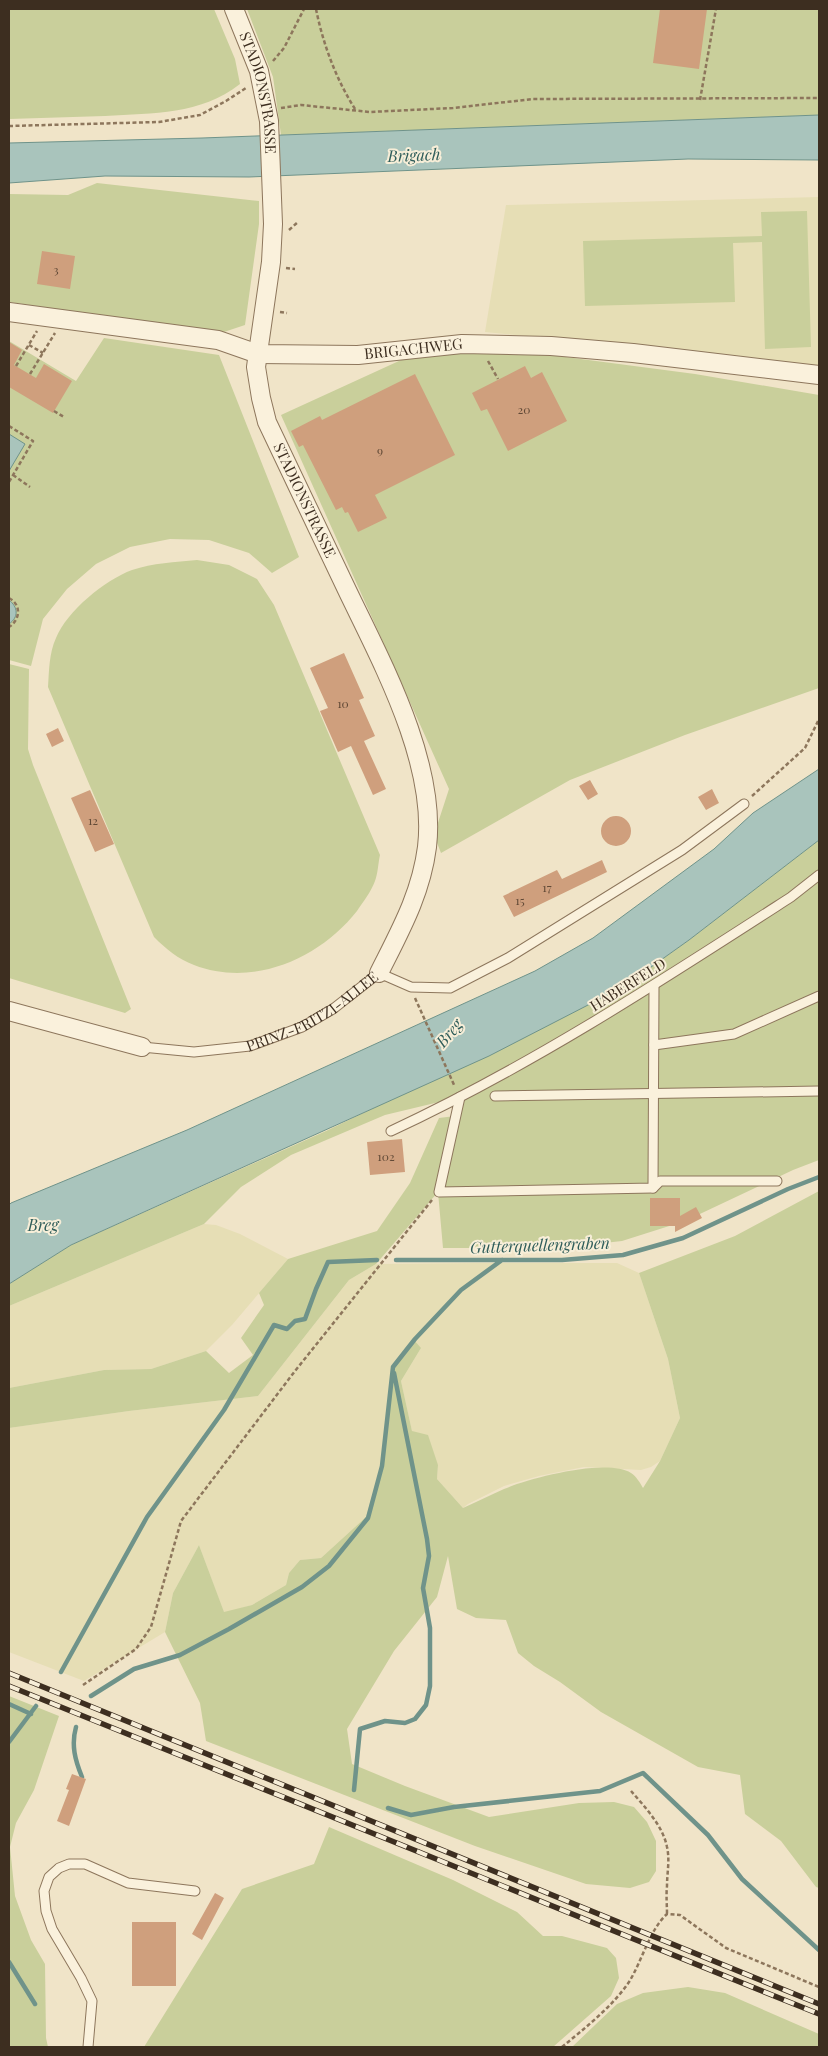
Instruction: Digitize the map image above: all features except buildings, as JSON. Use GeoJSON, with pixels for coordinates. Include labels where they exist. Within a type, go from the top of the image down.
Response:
{"type":"FeatureCollection","features":[{"type":"Feature","properties":{"kind":"street","name":"STADIONSTRASSE"},"geometry":{"type":"LineString","coordinates":[[234,9],[259,71],[268,115],[273,205],[271,262],[256,367],[267,422],[389,677],[411,736],[421,776],[427,812],[427,845],[421,878],[408,916],[379,973]]}},
{"type":"Feature","properties":{"kind":"street","name":"BRIGACHWEG"},"geometry":{"type":"LineString","coordinates":[[9,312],[218,340],[258,354],[358,354],[462,344],[552,346],[633,352],[819,376]]}},
{"type":"Feature","properties":{"kind":"street","name":"PRINZ-FRITZI-ALLEE"},"geometry":{"type":"LineString","coordinates":[[9,1011],[142,1047]]}},
{"type":"Feature","properties":{"kind":"lane","name":"PRINZ-FRITZI-ALLEE"},"geometry":{"type":"LineString","coordinates":[[142,1047],[194,1052],[250,1046],[302,1028],[333,1009],[379,973],[411,987],[450,988],[508,958],[682,850],[744,804]]}},
{"type":"Feature","properties":{"kind":"lane","name":"HABERFELD"},"geometry":{"type":"LineString","coordinates":[[391,1131],[579,1032],[791,897],[819,875]]}},
{"type":"Feature","properties":{"kind":"lane"},"geometry":{"type":"LineString","coordinates":[[653,1188],[654,986]]}},
{"type":"Feature","properties":{"kind":"lane"},"geometry":{"type":"LineString","coordinates":[[654,1045],[734,1034],[819,996]]}},
{"type":"Feature","properties":{"kind":"lane"},"geometry":{"type":"LineString","coordinates":[[495,1096],[819,1091]]}},
{"type":"Feature","properties":{"kind":"lane"},"geometry":{"type":"LineString","coordinates":[[459,1094],[439,1192],[653,1188],[660,1181],[777,1181]]}},
{"type":"Feature","properties":{"kind":"lane"},"geometry":{"type":"LineString","coordinates":[[88,2047],[92,2002],[81,1978],[52,1929],[46,1911],[44,1891],[49,1878],[59,1868],[69,1864],[85,1864],[128,1883],[195,1891]]}},
{"type":"Feature","properties":{"kind":"path"},"geometry":{"type":"LineString","coordinates":[[259,71],[271,65],[284,48],[304,9]]}},
{"type":"Feature","properties":{"kind":"path"},"geometry":{"type":"LineString","coordinates":[[316,9],[327,52],[355,110]]}},
{"type":"Feature","properties":{"kind":"path"},"geometry":{"type":"LineString","coordinates":[[700,100],[716,9]]}},
{"type":"Feature","properties":{"kind":"path"},"geometry":{"type":"LineString","coordinates":[[9,126],[159,122],[192,117],[220,105],[248,86]]}},
{"type":"Feature","properties":{"kind":"path"},"geometry":{"type":"LineString","coordinates":[[268,115],[301,105],[370,112],[453,108],[533,99],[700,100],[819,98]]}},
{"type":"Feature","properties":{"kind":"path"},"geometry":{"type":"LineString","coordinates":[[285,268],[295,269]]}},
{"type":"Feature","properties":{"kind":"path"},"geometry":{"type":"LineString","coordinates":[[16,366],[42,324]]}},
{"type":"Feature","properties":{"kind":"path"},"geometry":{"type":"LineString","coordinates":[[30,374],[59,326]]}},
{"type":"Feature","properties":{"kind":"path"},"geometry":{"type":"LineString","coordinates":[[29,345],[43,353]]}},
{"type":"Feature","properties":{"kind":"path"},"geometry":{"type":"LineString","coordinates":[[54,411],[64,417]]}},
{"type":"Feature","properties":{"kind":"path"},"geometry":{"type":"LineString","coordinates":[[9,426],[33,441],[9,482]]}},
{"type":"Feature","properties":{"kind":"path"},"geometry":{"type":"LineString","coordinates":[[13,475],[30,486]]}},
{"type":"Feature","properties":{"kind":"path"},"geometry":{"type":"LineString","coordinates":[[9,598],[17,605],[19,613],[16,621],[9,627]]}},
{"type":"Feature","properties":{"kind":"path"},"geometry":{"type":"LineString","coordinates":[[744,804],[804,748],[819,719]]}},
{"type":"Feature","properties":{"kind":"path"},"geometry":{"type":"LineString","coordinates":[[419,1007],[459,1094]]}},
{"type":"Feature","properties":{"kind":"path"},"geometry":{"type":"LineString","coordinates":[[83,1685],[136,1649],[151,1627],[181,1521],[295,1371],[439,1192]]}},
{"type":"Feature","properties":{"kind":"path"},"geometry":{"type":"LineString","coordinates":[[562,2047],[613,2001],[628,1984],[659,1922],[667,1914],[666,1888],[669,1860],[667,1846],[663,1834],[631,1791]]}},
{"type":"Feature","properties":{"kind":"path"},"geometry":{"type":"LineString","coordinates":[[667,1914],[680,1916],[726,1948],[819,1987]]}},
{"type":"Feature","properties":{"kind":"shaded area"},"geometry":{"type":"Polygon","coordinates":[[[819,197],[819,370],[736,357],[485,332],[506,205],[819,197]]]}},
{"type":"Feature","properties":{"kind":"shaded area"},"geometry":{"type":"Polygon","coordinates":[[[204,1224],[216,1225],[240,1234],[288,1259],[232,1325],[206,1351],[151,1369],[104,1370],[9,1388],[9,1306],[204,1224]]]}},
{"type":"Feature","properties":{"kind":"shaded area"},"geometry":{"type":"Polygon","coordinates":[[[617,1263],[639,1273],[668,1359],[680,1418],[660,1461],[651,1467],[641,1470],[584,1467],[539,1476],[504,1486],[463,1508],[437,1479],[438,1465],[412,1431],[401,1381],[421,1348],[392,1367],[381,1465],[366,1517],[321,1558],[300,1560],[289,1573],[286,1585],[252,1605],[224,1613],[199,1545],[173,1593],[165,1632],[84,1681],[9,1652],[9,1428],[129,1411],[258,1396],[349,1280],[376,1264],[617,1263]]]}},
{"type":"Feature","properties":{"kind":"green space"},"geometry":{"type":"Polygon","coordinates":[[[9,9],[214,9],[235,59],[240,84],[209,102],[159,113],[9,119],[9,9]]]}},
{"type":"Feature","properties":{"kind":"green space"},"geometry":{"type":"Polygon","coordinates":[[[247,9],[819,9],[819,115],[281,135],[273,77],[247,9]]]}},
{"type":"Feature","properties":{"kind":"green space"},"geometry":{"type":"Polygon","coordinates":[[[97,183],[259,201],[259,224],[245,325],[221,333],[9,302],[9,194],[68,195],[97,183]]]}},
{"type":"Feature","properties":{"kind":"green space"},"geometry":{"type":"Polygon","coordinates":[[[807,211],[811,347],[765,349],[762,242],[733,243],[735,302],[585,306],[583,241],[762,236],[761,212],[807,211]]]}},
{"type":"Feature","properties":{"kind":"green space"},"geometry":{"type":"Polygon","coordinates":[[[104,338],[219,355],[299,557],[272,573],[249,553],[209,540],[170,539],[130,547],[96,564],[67,589],[43,619],[31,666],[9,660],[9,341],[76,381],[104,338]]]}},
{"type":"Feature","properties":{"kind":"green space"},"geometry":{"type":"Polygon","coordinates":[[[478,351],[558,356],[695,374],[819,395],[819,688],[685,735],[570,780],[441,853],[434,835],[449,789],[281,415],[412,355],[478,351]]]}},
{"type":"Feature","properties":{"kind":"green space"},"geometry":{"type":"Polygon","coordinates":[[[197,560],[229,565],[257,579],[274,605],[380,855],[376,878],[371,889],[357,911],[342,928],[305,955],[284,964],[240,973],[217,971],[194,965],[163,946],[154,937],[48,687],[49,668],[56,638],[69,617],[88,598],[110,581],[132,570],[156,564],[197,560]]]}},
{"type":"Feature","properties":{"kind":"green space"},"geometry":{"type":"Polygon","coordinates":[[[9,664],[29,669],[28,749],[131,1009],[125,1013],[9,978],[9,664]]]}},
{"type":"Feature","properties":{"kind":"green space"},"geometry":{"type":"Polygon","coordinates":[[[819,840],[819,1160],[793,1170],[685,1221],[622,1241],[559,1248],[443,1248],[438,1192],[376,1264],[349,1280],[258,1396],[129,1411],[9,1428],[9,1388],[104,1370],[151,1369],[206,1351],[229,1373],[253,1355],[241,1338],[264,1305],[259,1293],[288,1259],[377,1231],[410,1183],[439,1118],[455,1116],[460,1097],[385,1115],[291,1155],[241,1187],[204,1224],[9,1306],[9,1284],[71,1245],[326,1131],[623,987],[689,940],[819,840]]]}},
{"type":"Feature","properties":{"kind":"green space"},"geometry":{"type":"Polygon","coordinates":[[[819,1191],[819,1888],[816,1887],[781,1841],[745,1814],[740,1775],[698,1767],[601,1712],[518,1653],[506,1620],[476,1618],[457,1609],[448,1556],[437,1597],[394,1651],[347,1729],[352,1764],[489,1817],[579,1803],[614,1802],[634,1807],[647,1822],[656,1841],[656,1871],[649,1882],[630,1888],[586,1884],[475,1846],[206,1741],[200,1703],[165,1632],[173,1593],[199,1545],[224,1612],[252,1605],[286,1585],[289,1573],[300,1560],[321,1558],[366,1517],[381,1465],[392,1367],[413,1339],[421,1348],[401,1381],[412,1431],[428,1435],[438,1465],[437,1479],[463,1508],[516,1485],[568,1471],[605,1468],[620,1469],[631,1473],[643,1488],[660,1461],[680,1418],[668,1359],[639,1273],[735,1236],[819,1191]]]}},
{"type":"Feature","properties":{"kind":"green space"},"geometry":{"type":"Polygon","coordinates":[[[9,1696],[59,1716],[34,1790],[16,1823],[10,1847],[15,1896],[31,1940],[45,1964],[46,2038],[48,2047],[9,2047],[9,1696]]]}},
{"type":"Feature","properties":{"kind":"green space"},"geometry":{"type":"Polygon","coordinates":[[[329,1827],[453,1880],[517,1912],[543,1936],[562,1936],[607,1948],[616,1958],[619,1978],[611,1996],[553,2047],[144,2047],[242,1889],[314,1864],[329,1827]]]}},
{"type":"Feature","properties":{"kind":"green space"},"geometry":{"type":"Polygon","coordinates":[[[688,1987],[725,1993],[819,2034],[819,2047],[572,2047],[617,2004],[643,1993],[688,1987]]]}},
{"type":"Feature","properties":{"kind":"water","name":"Brigach"},"geometry":{"type":"Polygon","coordinates":[[[819,115],[819,160],[688,159],[249,177],[105,176],[9,183],[9,143],[202,138],[819,115]]]}},
{"type":"Feature","properties":{"kind":"water"},"geometry":{"type":"Polygon","coordinates":[[[9,434],[25,444],[9,471],[9,434]]]}},
{"type":"Feature","properties":{"kind":"water"},"geometry":{"type":"Polygon","coordinates":[[[9,600],[16,609],[16,615],[9,624],[9,600]]]}},
{"type":"Feature","properties":{"kind":"water","name":"Breg"},"geometry":{"type":"Polygon","coordinates":[[[819,769],[819,840],[689,940],[623,987],[489,1056],[71,1245],[9,1284],[9,1205],[11,1203],[187,1130],[535,971],[593,938],[714,849],[753,813],[819,769]]]}},
{"type":"Feature","properties":{"kind":"waterway","name":"Gutterquellengraben"},"geometry":{"type":"LineString","coordinates":[[396,1260],[562,1260],[623,1255],[683,1238],[788,1189],[819,1177]]}},
{"type":"Feature","properties":{"kind":"waterway"},"geometry":{"type":"LineString","coordinates":[[61,1672],[147,1517],[224,1410],[274,1325],[287,1329],[295,1321],[305,1319],[328,1262],[377,1260]]}},
{"type":"Feature","properties":{"kind":"waterway"},"geometry":{"type":"LineString","coordinates":[[91,1696],[134,1669],[180,1655],[229,1629],[302,1587],[329,1566],[368,1518],[382,1466],[393,1367],[415,1339],[461,1290],[502,1260]]}},
{"type":"Feature","properties":{"kind":"waterway"},"geometry":{"type":"LineString","coordinates":[[354,1790],[360,1729],[385,1721],[405,1723],[415,1719],[426,1705],[430,1686],[430,1628],[423,1588],[429,1556],[394,1373]]}},
{"type":"Feature","properties":{"kind":"waterway"},"geometry":{"type":"LineString","coordinates":[[9,1704],[31,1714]]}},
{"type":"Feature","properties":{"kind":"waterway"},"geometry":{"type":"LineString","coordinates":[[9,1742],[36,1706]]}},
{"type":"Feature","properties":{"kind":"waterway"},"geometry":{"type":"LineString","coordinates":[[76,1727],[74,1752],[82,1777]]}},
{"type":"Feature","properties":{"kind":"waterway"},"geometry":{"type":"LineString","coordinates":[[388,1808],[411,1815],[454,1807],[600,1791],[643,1773],[708,1835],[742,1879],[819,1950]]}},
{"type":"Feature","properties":{"kind":"waterway"},"geometry":{"type":"LineString","coordinates":[[9,1962],[35,2004]]}},
{"type":"Feature","properties":{"kind":"railway"},"geometry":{"type":"LineString","coordinates":[[9,1673],[819,2004]]}},
{"type":"Feature","properties":{"kind":"railway"},"geometry":{"type":"LineString","coordinates":[[9,1686],[819,2014]]}}]}
